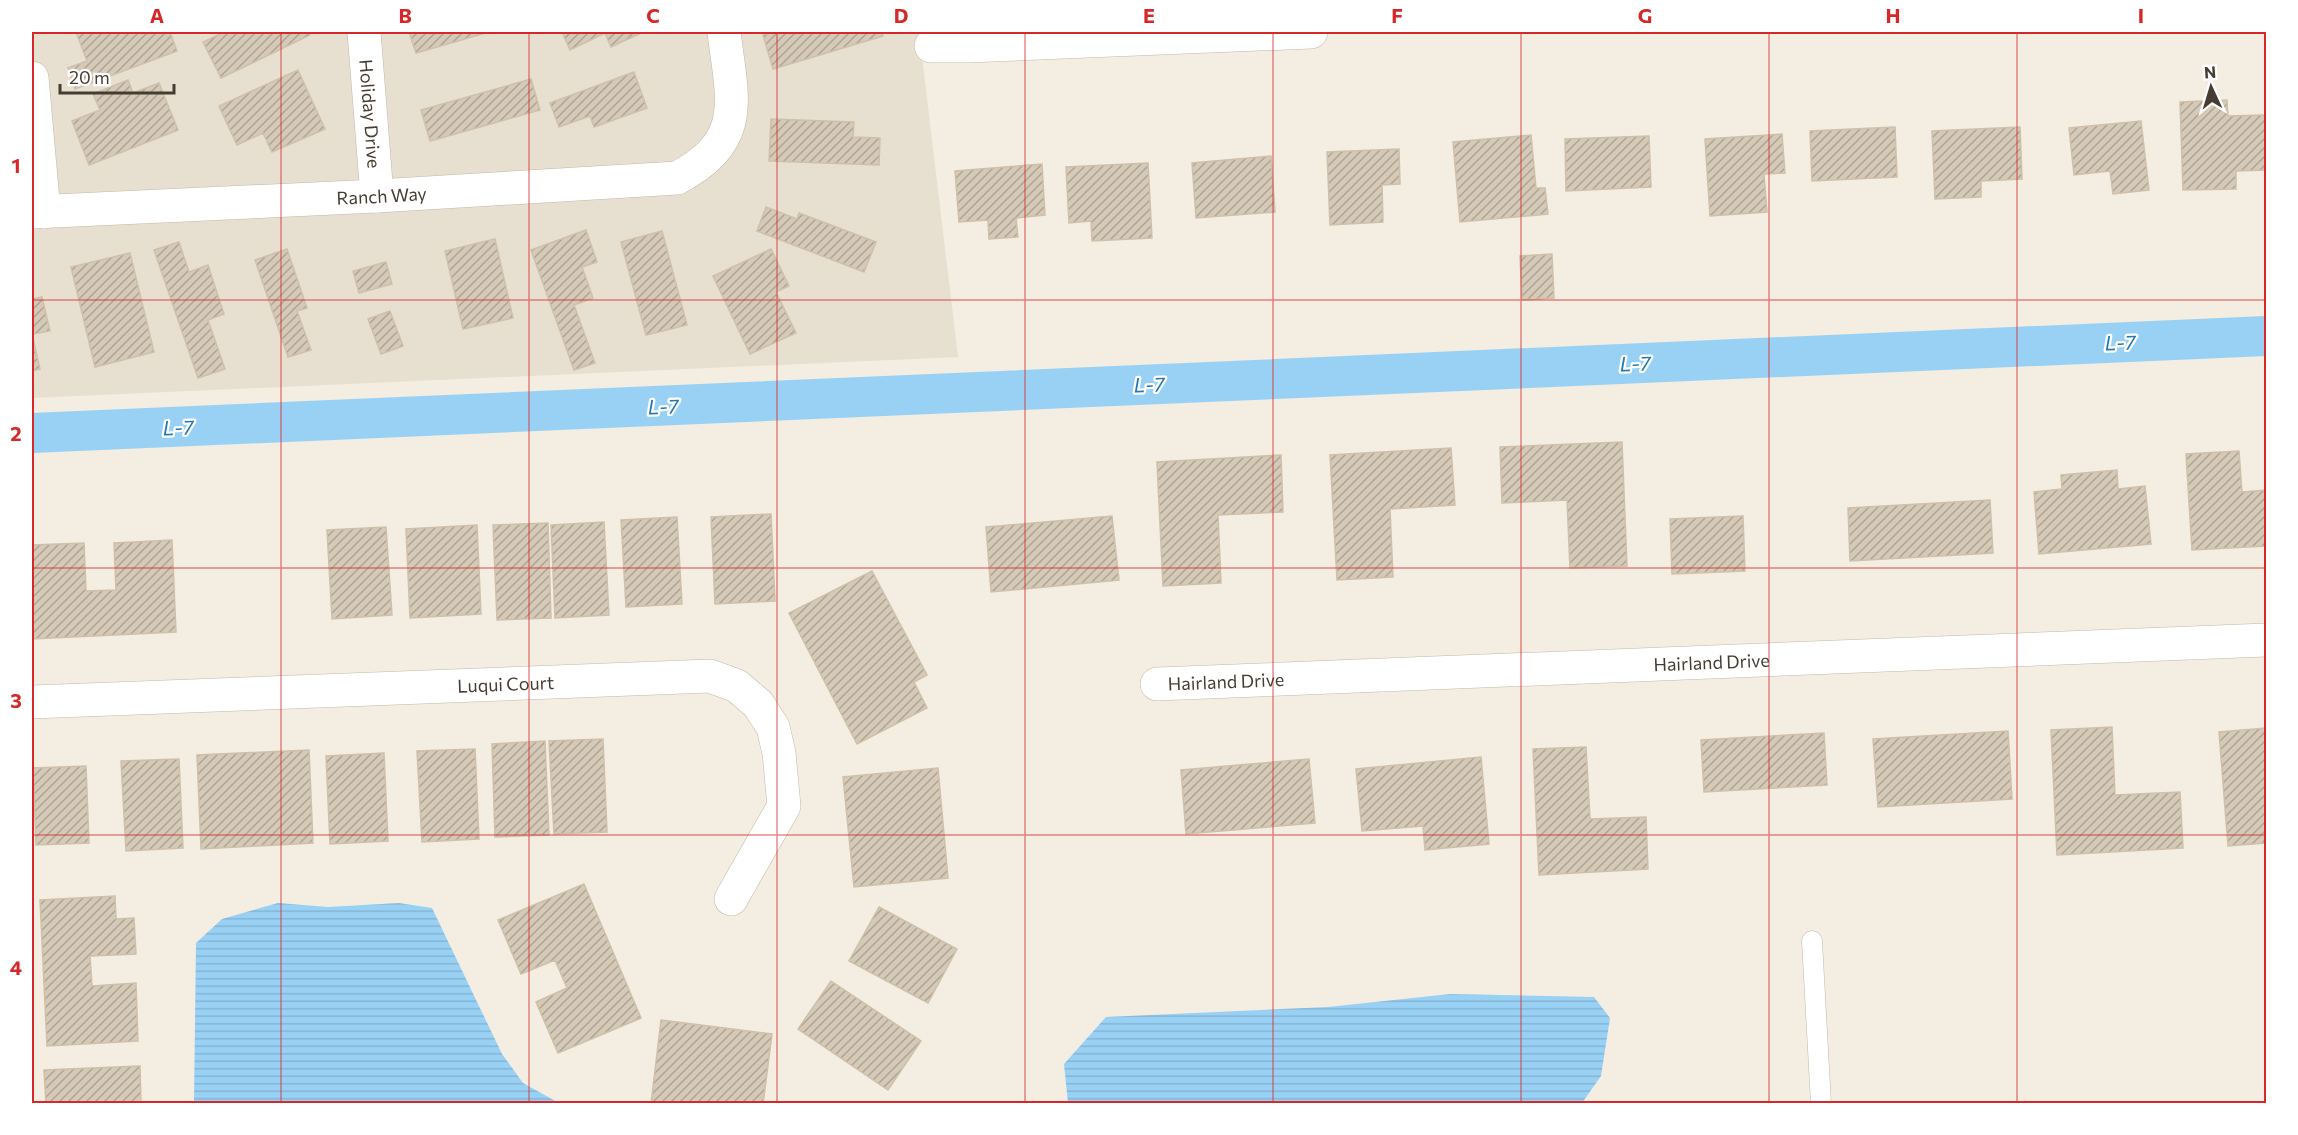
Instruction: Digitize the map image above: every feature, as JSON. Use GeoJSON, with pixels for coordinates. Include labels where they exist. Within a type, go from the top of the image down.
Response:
{"type":"FeatureCollection","features":[{"type":"Feature","properties":{"kind":"street","name":"Holiday Drive"},"geometry":{"type":"LineString","coordinates":[[364,32],[377,196]]}},
{"type":"Feature","properties":{"kind":"street","name":"Ranch Way"},"geometry":{"type":"LineString","coordinates":[[38,212],[377,196],[677,178],[700,167],[719,148],[730,124],[732,97],[724,32]]}},
{"type":"Feature","properties":{"kind":"street"},"geometry":{"type":"LineString","coordinates":[[931,46],[1311,32]]}},
{"type":"Feature","properties":{"kind":"street"},"geometry":{"type":"LineString","coordinates":[[32,78],[38,212]]}},
{"type":"Feature","properties":{"kind":"street","name":"Hairland Drive"},"geometry":{"type":"LineString","coordinates":[[1156,684],[2266,640]]}},
{"type":"Feature","properties":{"kind":"street","name":"Luqui Court"},"geometry":{"type":"LineString","coordinates":[[32,702],[710,676],[737,686],[758,704],[773,727],[780,764],[784,806],[731,899]]}},
{"type":"Feature","properties":{"kind":"lane"},"geometry":{"type":"LineString","coordinates":[[1812,941],[1821,1104]]}},
{"type":"Feature","properties":{"kind":"shaded area"},"geometry":{"type":"Polygon","coordinates":[[[32,32],[919,32],[958,357],[32,398],[32,32]]]}},
{"type":"Feature","properties":{"kind":"water"},"geometry":{"type":"Polygon","coordinates":[[[278,903],[328,907],[399,903],[432,908],[502,1054],[523,1083],[559,1103],[194,1103],[196,943],[222,919],[278,903]]]}},
{"type":"Feature","properties":{"kind":"water"},"geometry":{"type":"Polygon","coordinates":[[[1450,994],[1594,997],[1610,1018],[1601,1076],[1582,1103],[1068,1103],[1064,1064],[1106,1017],[1328,1007],[1450,994]]]}},
{"type":"Feature","properties":{"kind":"building"},"geometry":{"type":"Polygon","coordinates":[[[76,32],[170,32],[177,51],[75,89],[68,68],[87,61],[76,32]]]}},
{"type":"Feature","properties":{"kind":"building"},"geometry":{"type":"Polygon","coordinates":[[[224,32],[308,32],[310,35],[221,78],[203,42],[224,32]]]}},
{"type":"Feature","properties":{"kind":"building"},"geometry":{"type":"Polygon","coordinates":[[[409,32],[489,32],[416,53],[409,32]]]}},
{"type":"Feature","properties":{"kind":"building"},"geometry":{"type":"Polygon","coordinates":[[[562,32],[643,32],[611,47],[605,33],[570,50],[562,32]]]}},
{"type":"Feature","properties":{"kind":"building"},"geometry":{"type":"Polygon","coordinates":[[[775,32],[881,32],[883,36],[773,69],[763,35],[775,32]]]}},
{"type":"Feature","properties":{"kind":"building"},"geometry":{"type":"Polygon","coordinates":[[[298,70],[325,129],[272,152],[263,133],[237,145],[219,106],[298,70]]]}},
{"type":"Feature","properties":{"kind":"building"},"geometry":{"type":"Polygon","coordinates":[[[634,72],[647,108],[594,127],[590,116],[559,127],[550,103],[634,72]]]}},
{"type":"Feature","properties":{"kind":"building"},"geometry":{"type":"Polygon","coordinates":[[[531,79],[540,110],[430,141],[421,110],[531,79]]]}},
{"type":"Feature","properties":{"kind":"building"},"geometry":{"type":"Polygon","coordinates":[[[128,80],[133,93],[159,83],[178,130],[89,165],[72,121],[100,110],[93,94],[128,80]]]}},
{"type":"Feature","properties":{"kind":"building"},"geometry":{"type":"Polygon","coordinates":[[[2227,100],[2228,116],[2265,115],[2266,170],[2236,171],[2236,189],[2183,190],[2180,102],[2227,100]]]}},
{"type":"Feature","properties":{"kind":"building"},"geometry":{"type":"Polygon","coordinates":[[[771,119],[854,122],[853,137],[880,138],[879,165],[769,161],[771,119]]]}},
{"type":"Feature","properties":{"kind":"building"},"geometry":{"type":"Polygon","coordinates":[[[2141,121],[2149,190],[2113,194],[2110,171],[2074,175],[2069,128],[2141,121]]]}},
{"type":"Feature","properties":{"kind":"building"},"geometry":{"type":"Polygon","coordinates":[[[1895,127],[1897,177],[1812,181],[1810,131],[1895,127]]]}},
{"type":"Feature","properties":{"kind":"building"},"geometry":{"type":"Polygon","coordinates":[[[2020,127],[2022,179],[1981,181],[1981,197],[1935,199],[1932,131],[2020,127]]]}},
{"type":"Feature","properties":{"kind":"building"},"geometry":{"type":"Polygon","coordinates":[[[1782,134],[1785,173],[1764,174],[1767,212],[1710,216],[1705,139],[1782,134]]]}},
{"type":"Feature","properties":{"kind":"building"},"geometry":{"type":"Polygon","coordinates":[[[1531,135],[1536,188],[1545,188],[1548,214],[1460,222],[1453,142],[1531,135]]]}},
{"type":"Feature","properties":{"kind":"building"},"geometry":{"type":"Polygon","coordinates":[[[1649,136],[1651,187],[1566,191],[1565,139],[1649,136]]]}},
{"type":"Feature","properties":{"kind":"building"},"geometry":{"type":"Polygon","coordinates":[[[1399,149],[1400,184],[1382,185],[1383,222],[1330,225],[1327,152],[1399,149]]]}},
{"type":"Feature","properties":{"kind":"building"},"geometry":{"type":"Polygon","coordinates":[[[1271,156],[1275,212],[1196,218],[1192,163],[1271,156]]]}},
{"type":"Feature","properties":{"kind":"building"},"geometry":{"type":"Polygon","coordinates":[[[1148,163],[1152,238],[1092,241],[1091,221],[1069,223],[1066,167],[1148,163]]]}},
{"type":"Feature","properties":{"kind":"building"},"geometry":{"type":"Polygon","coordinates":[[[1042,164],[1045,215],[1016,218],[1018,237],[989,239],[988,220],[959,222],[955,171],[1042,164]]]}},
{"type":"Feature","properties":{"kind":"building"},"geometry":{"type":"Polygon","coordinates":[[[766,207],[797,219],[799,213],[876,242],[864,272],[757,231],[766,207]]]}},
{"type":"Feature","properties":{"kind":"building"},"geometry":{"type":"Polygon","coordinates":[[[586,230],[597,262],[582,267],[593,298],[574,305],[595,363],[574,370],[531,250],[586,230]]]}},
{"type":"Feature","properties":{"kind":"building"},"geometry":{"type":"Polygon","coordinates":[[[662,231],[687,325],[646,335],[621,242],[662,231]]]}},
{"type":"Feature","properties":{"kind":"building"},"geometry":{"type":"Polygon","coordinates":[[[495,239],[513,318],[463,329],[445,251],[495,239]]]}},
{"type":"Feature","properties":{"kind":"building"},"geometry":{"type":"Polygon","coordinates":[[[179,242],[189,272],[208,265],[224,314],[208,320],[225,369],[198,378],[154,250],[179,242]]]}},
{"type":"Feature","properties":{"kind":"building"},"geometry":{"type":"Polygon","coordinates":[[[287,249],[307,308],[297,311],[311,350],[288,357],[255,260],[287,249]]]}},
{"type":"Feature","properties":{"kind":"building"},"geometry":{"type":"Polygon","coordinates":[[[771,249],[789,286],[776,292],[796,333],[750,354],[713,276],[771,249]]]}},
{"type":"Feature","properties":{"kind":"building"},"geometry":{"type":"Polygon","coordinates":[[[130,253],[154,352],[95,367],[71,267],[130,253]]]}},
{"type":"Feature","properties":{"kind":"building"},"geometry":{"type":"Polygon","coordinates":[[[1552,254],[1554,298],[1522,300],[1520,256],[1552,254]]]}},
{"type":"Feature","properties":{"kind":"building"},"geometry":{"type":"Polygon","coordinates":[[[386,262],[392,284],[359,293],[353,271],[386,262]]]}},
{"type":"Feature","properties":{"kind":"building"},"geometry":{"type":"Polygon","coordinates":[[[42,297],[50,331],[32,334],[32,299],[42,297]]]}},
{"type":"Feature","properties":{"kind":"building"},"geometry":{"type":"Polygon","coordinates":[[[390,311],[403,346],[381,354],[368,319],[390,311]]]}},
{"type":"Feature","properties":{"kind":"building"},"geometry":{"type":"Polygon","coordinates":[[[32,334],[40,369],[32,371],[32,334]]]}},
{"type":"Feature","properties":{"kind":"building"},"geometry":{"type":"Polygon","coordinates":[[[1622,442],[1627,566],[1570,568],[1567,500],[1502,503],[1500,447],[1622,442]]]}},
{"type":"Feature","properties":{"kind":"building"},"geometry":{"type":"Polygon","coordinates":[[[1451,448],[1455,505],[1390,509],[1393,577],[1337,580],[1330,455],[1451,448]]]}},
{"type":"Feature","properties":{"kind":"building"},"geometry":{"type":"Polygon","coordinates":[[[2239,451],[2242,492],[2266,490],[2266,546],[2192,550],[2186,454],[2239,451]]]}},
{"type":"Feature","properties":{"kind":"building"},"geometry":{"type":"Polygon","coordinates":[[[1281,455],[1283,512],[1218,515],[1221,583],[1163,586],[1157,462],[1281,455]]]}},
{"type":"Feature","properties":{"kind":"building"},"geometry":{"type":"Polygon","coordinates":[[[2117,470],[2118,489],[2145,486],[2151,544],[2039,554],[2034,492],[2062,489],[2061,475],[2117,470]]]}},
{"type":"Feature","properties":{"kind":"building"},"geometry":{"type":"Polygon","coordinates":[[[1990,500],[1993,553],[1850,561],[1848,508],[1990,500]]]}},
{"type":"Feature","properties":{"kind":"building"},"geometry":{"type":"Polygon","coordinates":[[[771,514],[775,601],[715,604],[711,517],[771,514]]]}},
{"type":"Feature","properties":{"kind":"building"},"geometry":{"type":"Polygon","coordinates":[[[1112,516],[1119,580],[991,592],[986,527],[1112,516]]]}},
{"type":"Feature","properties":{"kind":"building"},"geometry":{"type":"Polygon","coordinates":[[[1743,516],[1745,571],[1672,574],[1670,519],[1743,516]]]}},
{"type":"Feature","properties":{"kind":"building"},"geometry":{"type":"Polygon","coordinates":[[[677,517],[682,604],[626,607],[621,520],[677,517]]]}},
{"type":"Feature","properties":{"kind":"building"},"geometry":{"type":"Polygon","coordinates":[[[604,522],[609,615],[555,618],[551,525],[604,522]]]}},
{"type":"Feature","properties":{"kind":"building"},"geometry":{"type":"Polygon","coordinates":[[[548,523],[551,618],[497,620],[493,525],[548,523]]]}},
{"type":"Feature","properties":{"kind":"building"},"geometry":{"type":"Polygon","coordinates":[[[477,525],[481,614],[410,618],[406,529],[477,525]]]}},
{"type":"Feature","properties":{"kind":"building"},"geometry":{"type":"Polygon","coordinates":[[[386,527],[392,615],[332,619],[327,530],[386,527]]]}},
{"type":"Feature","properties":{"kind":"building"},"geometry":{"type":"Polygon","coordinates":[[[172,540],[176,632],[32,639],[32,545],[84,543],[86,591],[116,590],[114,543],[172,540]]]}},
{"type":"Feature","properties":{"kind":"building"},"geometry":{"type":"Polygon","coordinates":[[[872,571],[927,675],[914,682],[927,708],[857,744],[789,613],[872,571]]]}},
{"type":"Feature","properties":{"kind":"building"},"geometry":{"type":"Polygon","coordinates":[[[2112,727],[2115,795],[2180,792],[2183,848],[2057,855],[2051,730],[2112,727]]]}},
{"type":"Feature","properties":{"kind":"building"},"geometry":{"type":"Polygon","coordinates":[[[2266,728],[2266,843],[2228,846],[2219,732],[2266,728]]]}},
{"type":"Feature","properties":{"kind":"building"},"geometry":{"type":"Polygon","coordinates":[[[2008,731],[2012,799],[1878,807],[1873,739],[2008,731]]]}},
{"type":"Feature","properties":{"kind":"building"},"geometry":{"type":"Polygon","coordinates":[[[1824,733],[1827,785],[1704,792],[1701,740],[1824,733]]]}},
{"type":"Feature","properties":{"kind":"building"},"geometry":{"type":"Polygon","coordinates":[[[603,739],[607,832],[554,834],[549,741],[603,739]]]}},
{"type":"Feature","properties":{"kind":"building"},"geometry":{"type":"Polygon","coordinates":[[[545,741],[549,835],[495,837],[492,744],[545,741]]]}},
{"type":"Feature","properties":{"kind":"building"},"geometry":{"type":"Polygon","coordinates":[[[1586,747],[1590,819],[1646,817],[1648,869],[1539,875],[1533,749],[1586,747]]]}},
{"type":"Feature","properties":{"kind":"building"},"geometry":{"type":"Polygon","coordinates":[[[475,749],[479,839],[422,842],[417,751],[475,749]]]}},
{"type":"Feature","properties":{"kind":"building"},"geometry":{"type":"Polygon","coordinates":[[[309,750],[313,843],[201,849],[197,755],[309,750]]]}},
{"type":"Feature","properties":{"kind":"building"},"geometry":{"type":"Polygon","coordinates":[[[384,753],[388,841],[330,844],[326,756],[384,753]]]}},
{"type":"Feature","properties":{"kind":"building"},"geometry":{"type":"Polygon","coordinates":[[[1481,757],[1489,844],[1425,850],[1423,826],[1362,831],[1356,769],[1481,757]]]}},
{"type":"Feature","properties":{"kind":"building"},"geometry":{"type":"Polygon","coordinates":[[[179,759],[183,848],[126,851],[121,761],[179,759]]]}},
{"type":"Feature","properties":{"kind":"building"},"geometry":{"type":"Polygon","coordinates":[[[1309,759],[1315,823],[1186,834],[1181,770],[1309,759]]]}},
{"type":"Feature","properties":{"kind":"building"},"geometry":{"type":"Polygon","coordinates":[[[86,766],[89,843],[36,845],[33,768],[86,766]]]}},
{"type":"Feature","properties":{"kind":"building"},"geometry":{"type":"Polygon","coordinates":[[[938,768],[948,878],[854,887],[843,777],[938,768]]]}},
{"type":"Feature","properties":{"kind":"building"},"geometry":{"type":"Polygon","coordinates":[[[584,884],[641,1018],[558,1053],[536,1002],[567,988],[555,960],[521,974],[498,920],[584,884]]]}},
{"type":"Feature","properties":{"kind":"building"},"geometry":{"type":"Polygon","coordinates":[[[115,896],[116,919],[134,918],[136,954],[90,956],[92,986],[136,983],[138,1041],[47,1046],[40,900],[115,896]]]}},
{"type":"Feature","properties":{"kind":"building"},"geometry":{"type":"Polygon","coordinates":[[[879,907],[957,949],[928,1003],[849,961],[879,907]]]}},
{"type":"Feature","properties":{"kind":"building"},"geometry":{"type":"Polygon","coordinates":[[[831,981],[921,1041],[888,1090],[798,1029],[831,981]]]}},
{"type":"Feature","properties":{"kind":"building"},"geometry":{"type":"Polygon","coordinates":[[[661,1020],[772,1034],[763,1104],[651,1104],[661,1020]]]}},
{"type":"Feature","properties":{"kind":"building"},"geometry":{"type":"Polygon","coordinates":[[[140,1066],[141,1104],[46,1104],[44,1070],[140,1066]]]}},
{"type":"Feature","properties":{"kind":"waterway","name":"L-7"},"geometry":{"type":"LineString","coordinates":[[32,433],[2266,336]]}}]}
